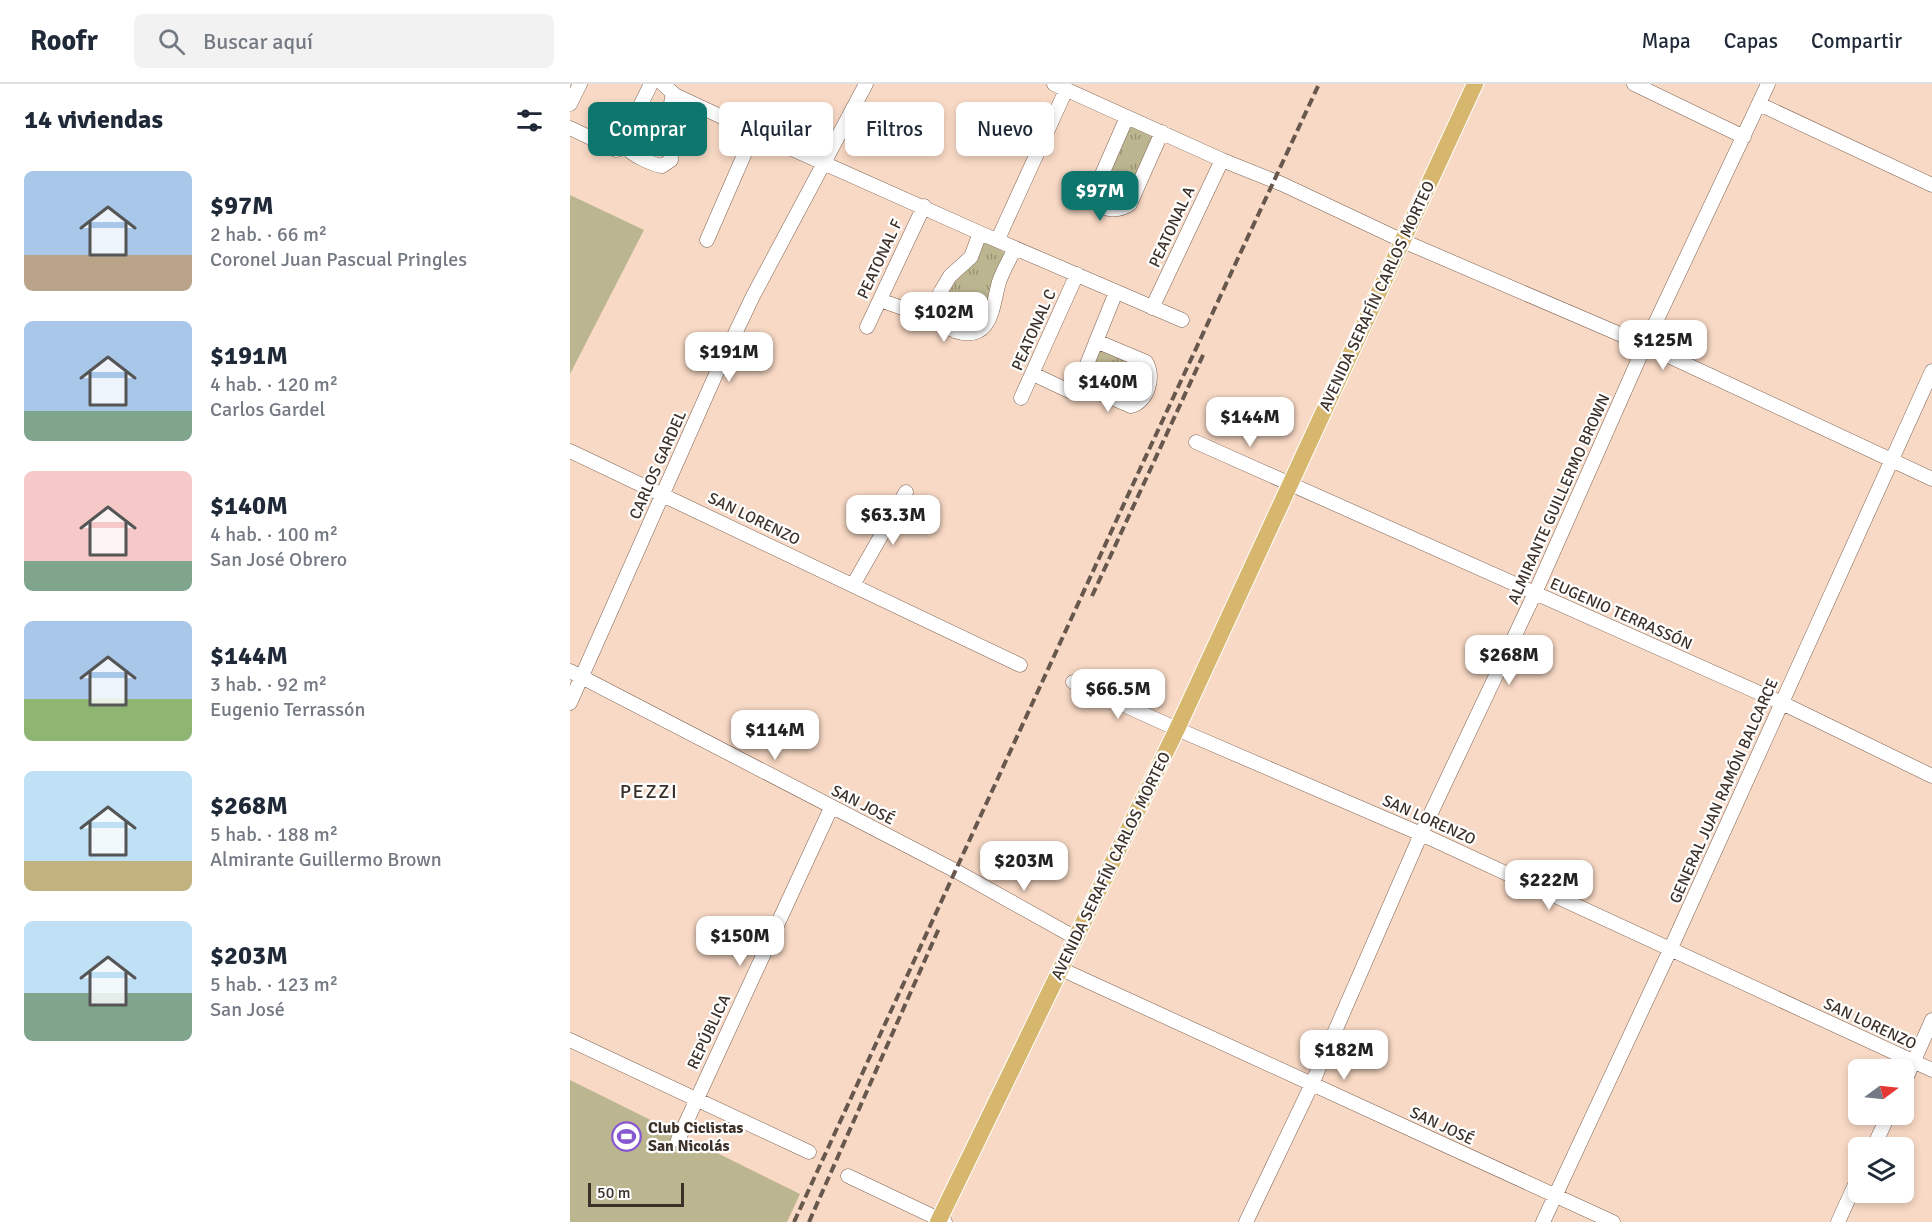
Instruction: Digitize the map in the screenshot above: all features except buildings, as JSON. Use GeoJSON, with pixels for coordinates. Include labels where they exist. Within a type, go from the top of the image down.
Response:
{"type":"FeatureCollection","features":[{"type":"Feature","properties":{"kind":"main road","name":"AVENIDA SERAFÍN CARLOS MORTEO"},"geometry":{"type":"LineString","coordinates":[[941,1221],[1177,729],[1475,84]]}},
{"type":"Feature","properties":{"kind":"street"},"geometry":{"type":"LineString","coordinates":[[570,104],[580,84]]}},
{"type":"Feature","properties":{"kind":"street"},"geometry":{"type":"LineString","coordinates":[[642,102],[651,84]]}},
{"type":"Feature","properties":{"kind":"street","name":"CARLOS GARDEL"},"geometry":{"type":"LineString","coordinates":[[570,703],[576,674],[663,494],[753,296],[826,163],[866,84]]}},
{"type":"Feature","properties":{"kind":"street"},"geometry":{"type":"LineString","coordinates":[[1634,84],[1744,136]]}},
{"type":"Feature","properties":{"kind":"street","name":"ALMIRANTE GUILLERMO BROWN"},"geometry":{"type":"LineString","coordinates":[[1246,1222],[1312,1084],[1421,834],[1535,593],[1645,345],[1768,84]]}},
{"type":"Feature","properties":{"kind":"street"},"geometry":{"type":"LineString","coordinates":[[998,240],[1060,87],[1274,181],[1403,241],[1645,345],[1932,478]]}},
{"type":"Feature","properties":{"kind":"street"},"geometry":{"type":"LineString","coordinates":[[673,89],[719,113]]}},
{"type":"Feature","properties":{"kind":"street"},"geometry":{"type":"LineString","coordinates":[[1759,104],[1932,185]]}},
{"type":"Feature","properties":{"kind":"street"},"geometry":{"type":"LineString","coordinates":[[1127,117],[1094,196],[1097,202],[1107,208],[1122,210],[1130,204],[1162,132]]}},
{"type":"Feature","properties":{"kind":"street"},"geometry":{"type":"LineString","coordinates":[[570,128],[588,137]]}},
{"type":"Feature","properties":{"kind":"street"},"geometry":{"type":"LineString","coordinates":[[638,156],[656,166],[668,164],[671,156]]}},
{"type":"Feature","properties":{"kind":"street"},"geometry":{"type":"LineString","coordinates":[[707,240],[744,156]]}},
{"type":"Feature","properties":{"kind":"street"},"geometry":{"type":"LineString","coordinates":[[810,156],[980,233],[1182,320]]}},
{"type":"Feature","properties":{"kind":"street","name":"PEATONAL A"},"geometry":{"type":"LineString","coordinates":[[1152,308],[1222,160]]}},
{"type":"Feature","properties":{"kind":"street","name":"PEATONAL F"},"geometry":{"type":"LineString","coordinates":[[867,327],[924,206]]}},
{"type":"Feature","properties":{"kind":"street"},"geometry":{"type":"LineString","coordinates":[[930,318],[931,311],[950,276],[971,257],[980,233]]}},
{"type":"Feature","properties":{"kind":"street"},"geometry":{"type":"LineString","coordinates":[[879,300],[930,318],[939,325],[966,334],[976,334],[982,329],[994,308],[1001,276],[1015,248]]}},
{"type":"Feature","properties":{"kind":"street","name":"PEATONAL C"},"geometry":{"type":"LineString","coordinates":[[1021,398],[1077,274]]}},
{"type":"Feature","properties":{"kind":"street"},"geometry":{"type":"LineString","coordinates":[[1033,374],[1069,391],[1079,384],[1116,292]]}},
{"type":"Feature","properties":{"kind":"street"},"geometry":{"type":"LineString","coordinates":[[1079,384],[1131,406],[1143,400],[1147,391],[1150,369],[1146,362],[1096,341]]}},
{"type":"Feature","properties":{"kind":"street","name":"GENERAL JUAN RAMÓN BALCARCE"},"geometry":{"type":"LineString","coordinates":[[1544,1222],[1670,950],[1932,371]]}},
{"type":"Feature","properties":{"kind":"street","name":"EUGENIO TERRASSÓN"},"geometry":{"type":"LineString","coordinates":[[1197,442],[1782,704],[1932,776]]}},
{"type":"Feature","properties":{"kind":"street","name":"SAN LORENZO"},"geometry":{"type":"LineString","coordinates":[[570,451],[1020,665]]}},
{"type":"Feature","properties":{"kind":"street"},"geometry":{"type":"LineString","coordinates":[[853,585],[906,492]]}},
{"type":"Feature","properties":{"kind":"street","name":"SAN JOSÉ"},"geometry":{"type":"LineString","coordinates":[[576,674],[956,871],[1076,938]]}},
{"type":"Feature","properties":{"kind":"street","name":"SAN LORENZO"},"geometry":{"type":"LineString","coordinates":[[1073,682],[1421,834],[1906,1059]]}},
{"type":"Feature","properties":{"kind":"street","name":"REPÚBLICA"},"geometry":{"type":"LineString","coordinates":[[678,1140],[831,808]]}},
{"type":"Feature","properties":{"kind":"street","name":"SAN JOSÉ"},"geometry":{"type":"LineString","coordinates":[[1061,969],[1613,1222]]}},
{"type":"Feature","properties":{"kind":"street"},"geometry":{"type":"LineString","coordinates":[[1914,1060],[1932,1020]]}},
{"type":"Feature","properties":{"kind":"street"},"geometry":{"type":"LineString","coordinates":[[570,1040],[809,1152]]}},
{"type":"Feature","properties":{"kind":"street","name":"SAN LORENZO"},"geometry":{"type":"LineString","coordinates":[[1914,1062],[1932,1070]]}},
{"type":"Feature","properties":{"kind":"street"},"geometry":{"type":"LineString","coordinates":[[848,1176],[941,1221]]}},
{"type":"Feature","properties":{"kind":"street"},"geometry":{"type":"LineString","coordinates":[[1838,1222],[1848,1200]]}},
{"type":"Feature","properties":{"kind":"green space"},"geometry":{"type":"Polygon","coordinates":[[[1128,125],[1154,137],[1125,199],[1117,205],[1106,200],[1101,189],[1128,125]]]}},
{"type":"Feature","properties":{"kind":"green space"},"geometry":{"type":"Polygon","coordinates":[[[570,195],[644,230],[570,374],[570,195]]]}},
{"type":"Feature","properties":{"kind":"green space"},"geometry":{"type":"Polygon","coordinates":[[[983,241],[1005,253],[993,280],[992,294],[981,317],[975,325],[961,328],[941,318],[939,308],[952,285],[975,259],[983,241]]]}},
{"type":"Feature","properties":{"kind":"green space"},"geometry":{"type":"Polygon","coordinates":[[[1099,349],[1141,365],[1145,370],[1141,393],[1129,399],[1086,381],[1099,349]]]}},
{"type":"Feature","properties":{"kind":"green space","name":"Club Ciclistas San Nicolás"},"geometry":{"type":"Polygon","coordinates":[[[570,1080],[800,1194],[787,1222],[570,1222],[570,1080]]]}},
{"type":"Feature","properties":{"kind":"railway"},"geometry":{"type":"LineString","coordinates":[[794,1222],[1319,84]]}},
{"type":"Feature","properties":{"kind":"railway"},"geometry":{"type":"LineString","coordinates":[[1092,596],[1204,353]]}},
{"type":"Feature","properties":{"kind":"railway"},"geometry":{"type":"LineString","coordinates":[[809,1222],[940,926]]}},
{"type":"Feature","properties":{"kind":"place","name":"Club Ciclistas San Nicolás"},"geometry":{"type":"Point","coordinates":[627,1137]}},
{"type":"Feature","properties":{"kind":"district","name":"PEZZI"},"geometry":{"type":"Point","coordinates":[649,791]}}]}
